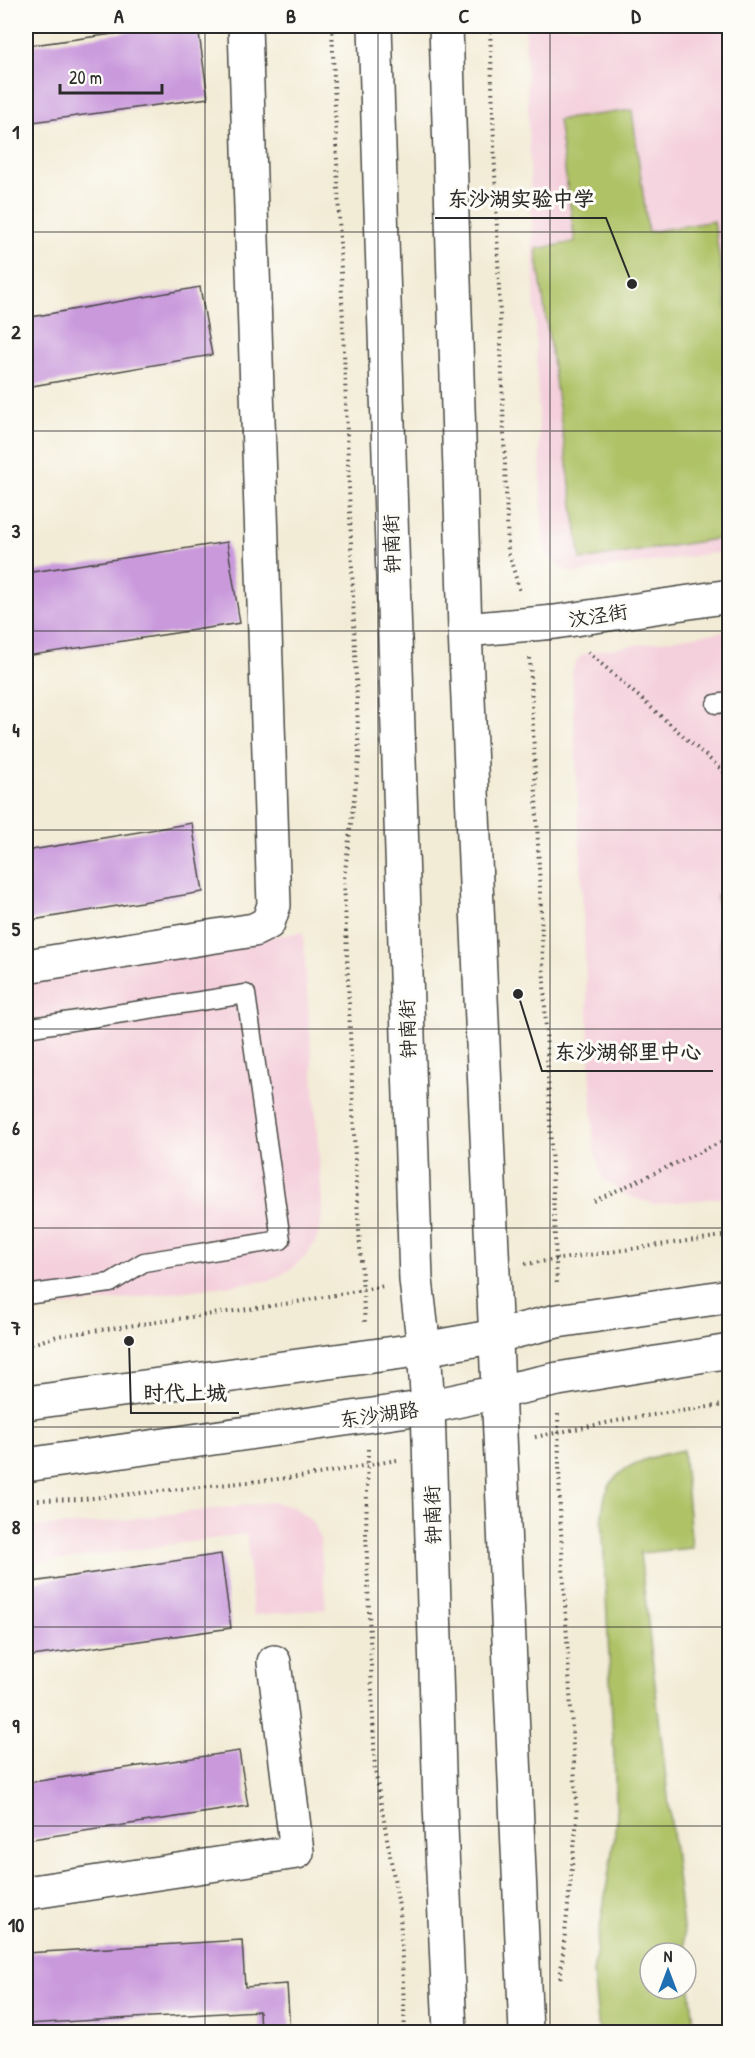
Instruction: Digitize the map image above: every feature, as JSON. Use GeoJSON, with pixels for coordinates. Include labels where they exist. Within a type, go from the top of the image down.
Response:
{"type":"FeatureCollection","features":[{"type":"Feature","properties":{"kind":"main road"},"geometry":{"type":"LineString","coordinates":[[26,966],[254,930],[268,923],[274,905],[245,26]]}},
{"type":"Feature","properties":{"kind":"main road","name":"钟南街"},"geometry":{"type":"LineString","coordinates":[[375,26],[416,1280],[428,1407],[440,1804],[450,2032]]}},
{"type":"Feature","properties":{"kind":"main road"},"geometry":{"type":"LineString","coordinates":[[446,26],[465,630],[526,2032]]}},
{"type":"Feature","properties":{"kind":"main road","name":"汶泾街"},"geometry":{"type":"LineString","coordinates":[[465,630],[555,622],[729,596]]}},
{"type":"Feature","properties":{"kind":"main road"},"geometry":{"type":"LineString","coordinates":[[26,1403],[424,1349],[496,1336],[557,1321],[729,1296]]}},
{"type":"Feature","properties":{"kind":"main road","name":"东沙湖路"},"geometry":{"type":"LineString","coordinates":[[26,1465],[428,1407],[558,1379],[729,1352]]}},
{"type":"Feature","properties":{"kind":"main road"},"geometry":{"type":"LineString","coordinates":[[26,1893],[297,1852],[274,1662]]}},
{"type":"Feature","properties":{"kind":"lane"},"geometry":{"type":"LineString","coordinates":[[26,1028],[246,994],[281,1240],[144,1262],[110,1283],[26,1294]]}},
{"type":"Feature","properties":{"kind":"path"},"geometry":{"type":"LineString","coordinates":[[333,26],[359,759],[344,879],[356,1185],[364,1290],[366,1357]]}},
{"type":"Feature","properties":{"kind":"path"},"geometry":{"type":"LineString","coordinates":[[490,26],[508,551],[529,624],[557,1321]]}},
{"type":"Feature","properties":{"kind":"path"},"geometry":{"type":"LineString","coordinates":[[580,646],[729,777]]}},
{"type":"Feature","properties":{"kind":"path"},"geometry":{"type":"LineString","coordinates":[[594,1201],[729,1137]]}},
{"type":"Feature","properties":{"kind":"path"},"geometry":{"type":"LineString","coordinates":[[493,1268],[729,1235]]}},
{"type":"Feature","properties":{"kind":"path"},"geometry":{"type":"LineString","coordinates":[[26,1346],[57,1336],[291,1304],[416,1280]]}},
{"type":"Feature","properties":{"kind":"path"},"geometry":{"type":"LineString","coordinates":[[558,1379],[561,1543],[577,1819],[560,1985]]}},
{"type":"Feature","properties":{"kind":"path"},"geometry":{"type":"LineString","coordinates":[[500,1443],[729,1404]]}},
{"type":"Feature","properties":{"kind":"path"},"geometry":{"type":"LineString","coordinates":[[367,1416],[366,1533],[375,1770],[400,1912],[405,2032]]}},
{"type":"Feature","properties":{"kind":"path"},"geometry":{"type":"LineString","coordinates":[[37,1500],[83,1499],[308,1476],[368,1464],[429,1456]]}},
{"type":"Feature","properties":{"kind":"shaded area"},"geometry":{"type":"Polygon","coordinates":[[[525,26],[729,26],[729,551],[573,573],[561,568],[549,557],[543,542],[525,26]]]}},
{"type":"Feature","properties":{"kind":"shaded area"},"geometry":{"type":"Polygon","coordinates":[[[729,631],[729,1197],[654,1204],[625,1195],[602,1178],[594,1148],[572,673],[576,661],[584,654],[595,651],[729,631]]]}},
{"type":"Feature","properties":{"kind":"shaded area"},"geometry":{"type":"Polygon","coordinates":[[[303,932],[322,1201],[321,1226],[315,1243],[305,1257],[272,1280],[38,1310],[26,1314],[26,977],[303,932]]]}},
{"type":"Feature","properties":{"kind":"shaded area"},"geometry":{"type":"Polygon","coordinates":[[[272,1502],[294,1507],[314,1523],[320,1539],[326,1609],[253,1615],[246,1534],[26,1565],[26,1527],[89,1524],[272,1502]]]}},
{"type":"Feature","properties":{"kind":"green space"},"geometry":{"type":"Polygon","coordinates":[[[632,110],[648,232],[714,221],[729,323],[729,537],[581,560],[536,249],[575,242],[558,120],[632,110]]]}},
{"type":"Feature","properties":{"kind":"green space"},"geometry":{"type":"Polygon","coordinates":[[[729,894],[730,1058],[717,895],[729,894]]]}},
{"type":"Feature","properties":{"kind":"green space"},"geometry":{"type":"Polygon","coordinates":[[[683,1450],[692,1548],[640,1553],[685,1941],[638,1941],[638,2001],[691,2001],[695,2032],[599,2032],[593,1973],[617,1820],[602,1514],[604,1499],[613,1481],[629,1467],[650,1458],[683,1450]]]}},
{"type":"Feature","properties":{"kind":"building"},"geometry":{"type":"Polygon","coordinates":[[[171,26],[198,26],[208,98],[26,123],[26,46],[171,26]]]}},
{"type":"Feature","properties":{"kind":"building"},"geometry":{"type":"Polygon","coordinates":[[[200,287],[212,355],[26,387],[26,318],[200,287]]]}},
{"type":"Feature","properties":{"kind":"building"},"geometry":{"type":"Polygon","coordinates":[[[227,542],[240,623],[26,656],[26,573],[227,542]]]}},
{"type":"Feature","properties":{"kind":"building"},"geometry":{"type":"Polygon","coordinates":[[[192,823],[203,892],[26,921],[26,851],[192,823]]]}},
{"type":"Feature","properties":{"kind":"building"},"geometry":{"type":"Polygon","coordinates":[[[221,1554],[231,1628],[26,1657],[26,1583],[221,1554]]]}},
{"type":"Feature","properties":{"kind":"building"},"geometry":{"type":"Polygon","coordinates":[[[239,1751],[248,1806],[26,1840],[26,1783],[239,1751]]]}},
{"type":"Feature","properties":{"kind":"building"},"geometry":{"type":"Polygon","coordinates":[[[242,1940],[245,1987],[287,1984],[290,2032],[260,2032],[259,2011],[26,2024],[26,1953],[242,1940]]]}},
{"type":"Feature","properties":{"kind":"place","name":"东沙湖实验中学"},"geometry":{"type":"Point","coordinates":[632,284]}},
{"type":"Feature","properties":{"kind":"place","name":"东沙湖邻里中心"},"geometry":{"type":"Point","coordinates":[518,994]}},
{"type":"Feature","properties":{"kind":"place","name":"时代上城"},"geometry":{"type":"Point","coordinates":[129,1341]}}]}
